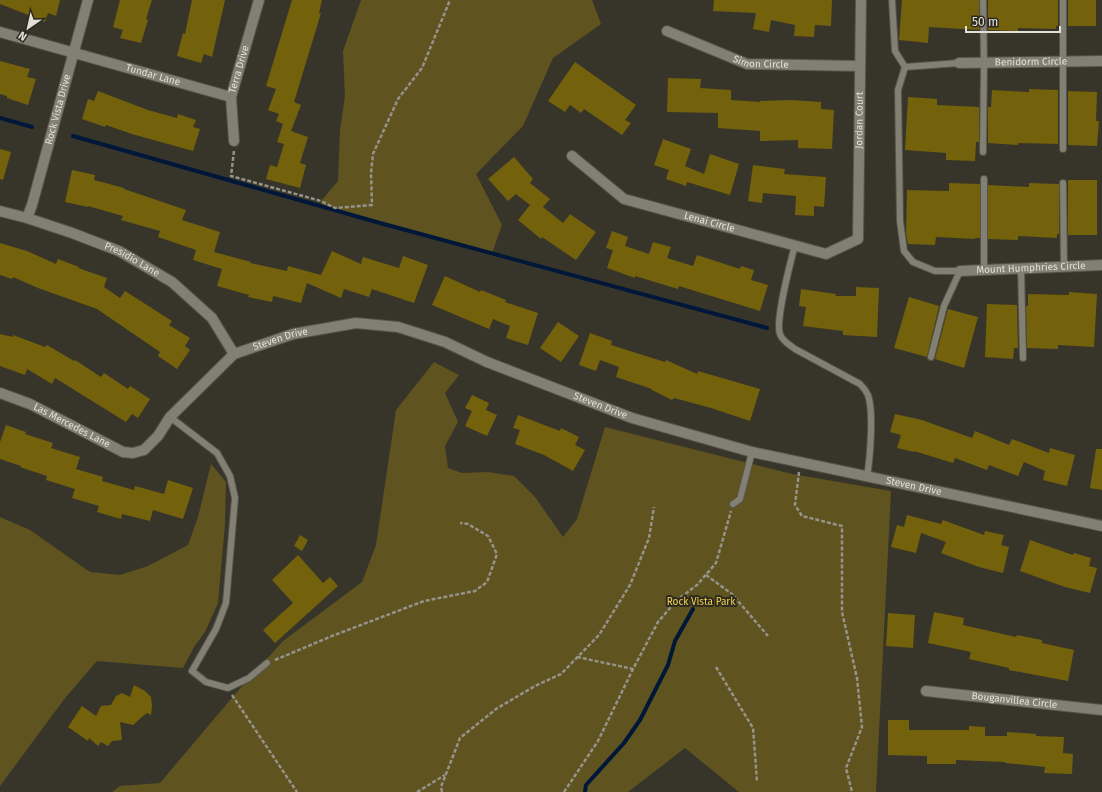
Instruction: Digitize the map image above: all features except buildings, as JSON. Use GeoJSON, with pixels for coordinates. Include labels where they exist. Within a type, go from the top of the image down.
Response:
{"type":"FeatureCollection","features":[{"type":"Feature","properties":{"kind":"street","name":"Rock Vista Drive"},"geometry":{"type":"LineString","coordinates":[[27,218],[32,205],[88,0]]}},
{"type":"Feature","properties":{"kind":"street","name":"Terra Drive"},"geometry":{"type":"LineString","coordinates":[[234,141],[231,97],[259,0]]}},
{"type":"Feature","properties":{"kind":"street","name":"Jordan Court"},"geometry":{"type":"LineString","coordinates":[[857,239],[861,0]]}},
{"type":"Feature","properties":{"kind":"street","name":"Simon Circle"},"geometry":{"type":"LineString","coordinates":[[668,31],[747,64],[860,66]]}},
{"type":"Feature","properties":{"kind":"street","name":"Tundar Lane"},"geometry":{"type":"LineString","coordinates":[[0,32],[231,97]]}},
{"type":"Feature","properties":{"kind":"street","name":"Benidorm Circle"},"geometry":{"type":"LineString","coordinates":[[959,63],[1102,61]]}},
{"type":"Feature","properties":{"kind":"street","name":"Lenai Circle"},"geometry":{"type":"LineString","coordinates":[[572,156],[624,199],[826,254],[857,239]]}},
{"type":"Feature","properties":{"kind":"street","name":"Presidio Lane"},"geometry":{"type":"LineString","coordinates":[[0,211],[72,233],[119,251],[172,282],[212,318],[234,354]]}},
{"type":"Feature","properties":{"kind":"street","name":"Mount Humphries Circle"},"geometry":{"type":"LineString","coordinates":[[960,271],[1102,265]]}},
{"type":"Feature","properties":{"kind":"street","name":"Steven Drive"},"geometry":{"type":"LineString","coordinates":[[144,450],[158,436],[170,416],[234,354],[293,334],[356,323],[398,327],[445,342],[487,362],[632,418],[752,452],[1102,526]]}},
{"type":"Feature","properties":{"kind":"street","name":"Las Mercedes Lane"},"geometry":{"type":"LineString","coordinates":[[0,393],[30,404],[123,452],[133,453],[144,450]]}},
{"type":"Feature","properties":{"kind":"street","name":"Bouganvillea Circle"},"geometry":{"type":"LineString","coordinates":[[926,691],[1102,710]]}},
{"type":"Feature","properties":{"kind":"lane"},"geometry":{"type":"LineString","coordinates":[[892,0],[895,51],[905,67],[898,90],[900,221],[904,251],[912,262],[935,271],[960,271],[944,306],[931,357]]}},
{"type":"Feature","properties":{"kind":"lane"},"geometry":{"type":"LineString","coordinates":[[983,0],[983,152]]}},
{"type":"Feature","properties":{"kind":"lane"},"geometry":{"type":"LineString","coordinates":[[1063,0],[1063,149]]}},
{"type":"Feature","properties":{"kind":"lane"},"geometry":{"type":"LineString","coordinates":[[905,67],[959,63]]}},
{"type":"Feature","properties":{"kind":"lane"},"geometry":{"type":"LineString","coordinates":[[984,179],[984,270]]}},
{"type":"Feature","properties":{"kind":"lane"},"geometry":{"type":"LineString","coordinates":[[1063,183],[1064,267]]}},
{"type":"Feature","properties":{"kind":"lane"},"geometry":{"type":"LineString","coordinates":[[795,245],[789,267],[779,323],[780,334],[786,342],[795,349],[860,384],[865,391],[869,401],[870,414],[870,455],[867,477]]}},
{"type":"Feature","properties":{"kind":"lane"},"geometry":{"type":"LineString","coordinates":[[1021,268],[1023,358]]}},
{"type":"Feature","properties":{"kind":"lane"},"geometry":{"type":"LineString","coordinates":[[170,416],[217,453],[230,476],[235,498],[226,602],[216,629],[192,671],[206,682],[228,688],[249,678],[267,663]]}},
{"type":"Feature","properties":{"kind":"lane"},"geometry":{"type":"LineString","coordinates":[[733,504],[740,499],[752,452]]}},
{"type":"Feature","properties":{"kind":"path"},"geometry":{"type":"LineString","coordinates":[[234,141],[231,176],[321,200],[335,208],[372,205],[371,173],[373,154],[398,99],[422,68],[450,0]]}},
{"type":"Feature","properties":{"kind":"path"},"geometry":{"type":"LineString","coordinates":[[800,462],[795,505],[802,516],[842,526],[842,612],[857,678],[862,727],[846,768],[852,792]]}},
{"type":"Feature","properties":{"kind":"path"},"geometry":{"type":"LineString","coordinates":[[564,792],[598,742],[633,669],[658,622],[676,601],[697,585],[716,564],[733,504]]}},
{"type":"Feature","properties":{"kind":"path"},"geometry":{"type":"LineString","coordinates":[[442,792],[441,787],[445,775],[460,738],[496,709],[535,686],[561,674],[600,636],[630,585],[648,538],[654,507]]}},
{"type":"Feature","properties":{"kind":"path"},"geometry":{"type":"LineString","coordinates":[[267,663],[332,636],[424,601],[475,591],[487,582],[497,554],[488,536],[468,524],[460,523]]}},
{"type":"Feature","properties":{"kind":"path"},"geometry":{"type":"LineString","coordinates":[[706,575],[732,594],[768,636]]}},
{"type":"Feature","properties":{"kind":"path"},"geometry":{"type":"LineString","coordinates":[[577,657],[633,669]]}},
{"type":"Feature","properties":{"kind":"path"},"geometry":{"type":"LineString","coordinates":[[716,667],[753,728],[757,781]]}},
{"type":"Feature","properties":{"kind":"path"},"geometry":{"type":"LineString","coordinates":[[228,688],[297,792]]}},
{"type":"Feature","properties":{"kind":"path"},"geometry":{"type":"LineString","coordinates":[[417,792],[445,775]]}},
{"type":"Feature","properties":{"kind":"green space"},"geometry":{"type":"Polygon","coordinates":[[[361,0],[592,0],[601,24],[553,58],[523,126],[476,174],[502,225],[492,253],[322,206],[321,201],[338,181],[340,130],[345,96],[343,51],[361,0]]]}},
{"type":"Feature","properties":{"kind":"green space","name":"Rock Vista Park"},"geometry":{"type":"Polygon","coordinates":[[[434,362],[459,375],[445,393],[458,422],[445,446],[448,468],[462,473],[488,472],[514,476],[535,497],[563,537],[577,519],[605,427],[792,474],[891,491],[876,792],[739,792],[685,748],[628,792],[112,792],[120,786],[160,783],[236,693],[283,641],[362,582],[376,545],[396,410],[434,362]]]}},
{"type":"Feature","properties":{"kind":"green space"},"geometry":{"type":"Polygon","coordinates":[[[211,464],[226,482],[225,524],[218,603],[205,632],[194,647],[183,668],[97,661],[65,698],[0,786],[0,517],[30,530],[90,572],[120,575],[148,566],[188,545],[198,517],[211,464]]]}},
{"type":"Feature","properties":{"kind":"waterway"},"geometry":{"type":"LineString","coordinates":[[0,118],[32,127]]}},
{"type":"Feature","properties":{"kind":"waterway"},"geometry":{"type":"LineString","coordinates":[[73,136],[380,223],[767,328]]}},
{"type":"Feature","properties":{"kind":"waterway"},"geometry":{"type":"LineString","coordinates":[[585,792],[586,785],[624,743],[640,720],[668,665],[675,641],[693,609]]}}]}
